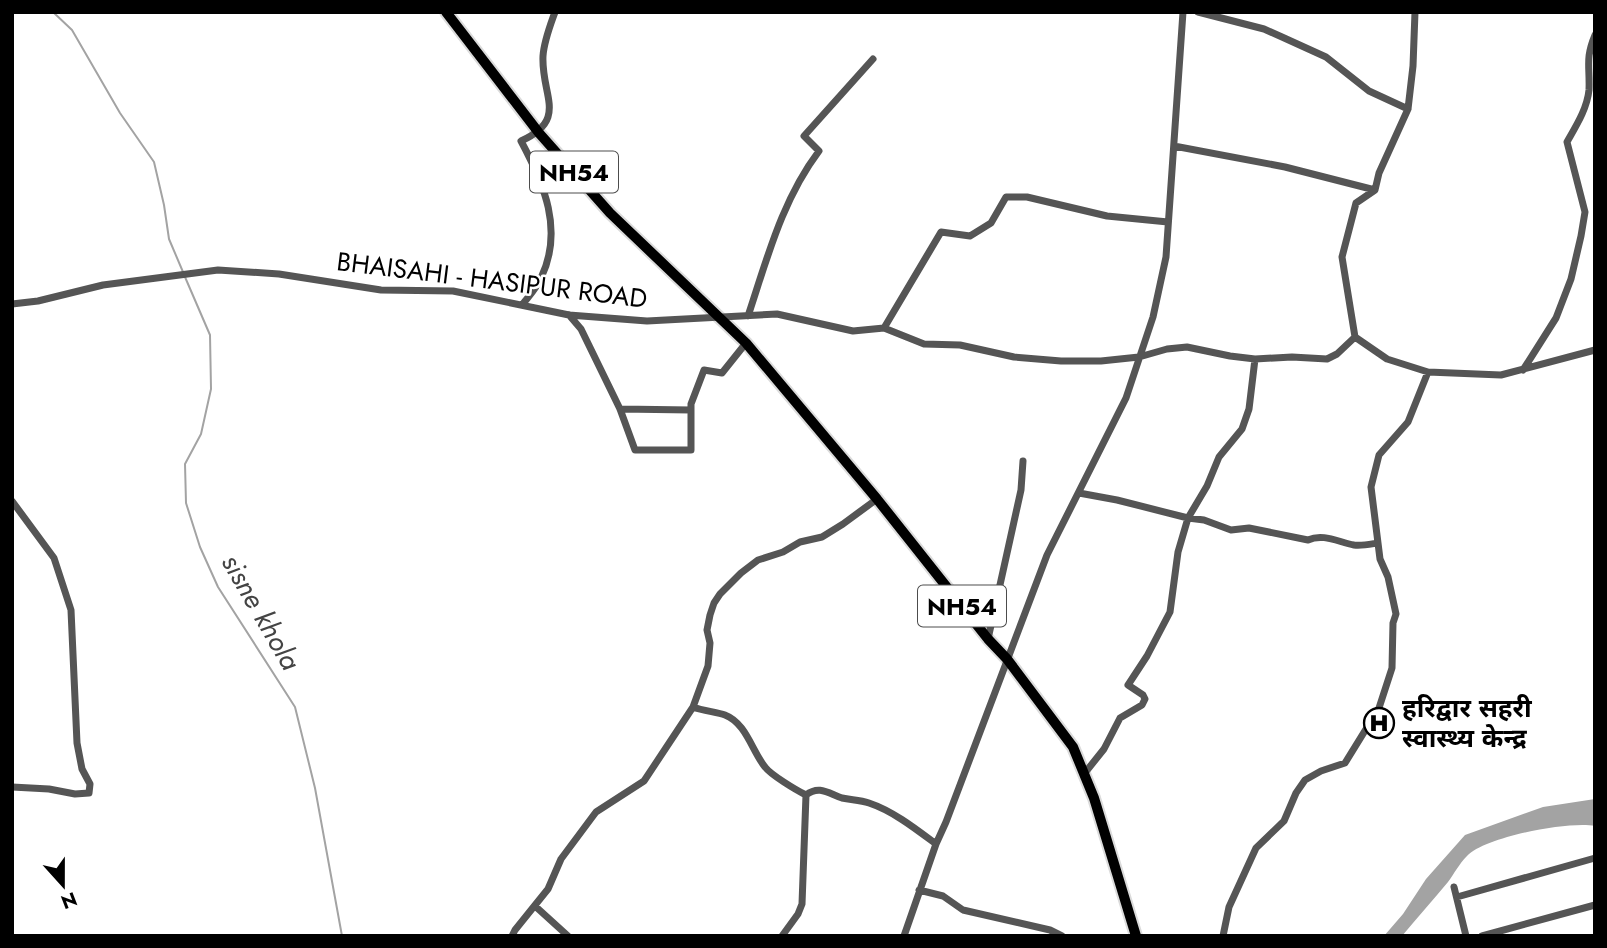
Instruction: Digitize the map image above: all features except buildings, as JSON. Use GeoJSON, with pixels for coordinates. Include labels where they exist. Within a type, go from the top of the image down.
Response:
{"type":"FeatureCollection","features":[{"type":"Feature","properties":{"kind":"main road","name":"NH54"},"geometry":{"type":"LineString","coordinates":[[446,12],[539,133],[618,222],[746,343],[1007,659],[1073,747],[1111,847],[1136,936]]}},
{"type":"Feature","properties":{"kind":"street"},"geometry":{"type":"LineString","coordinates":[[522,305],[542,278],[550,247],[552,223],[545,190],[521,141],[539,133],[549,119],[543,56],[555,12]]}},
{"type":"Feature","properties":{"kind":"street"},"geometry":{"type":"LineString","coordinates":[[904,936],[936,844],[1047,555],[1126,398],[1153,317],[1166,257],[1183,12]]}},
{"type":"Feature","properties":{"kind":"street"},"geometry":{"type":"LineString","coordinates":[[1198,12],[1264,29],[1326,57],[1369,91],[1408,109]]}},
{"type":"Feature","properties":{"kind":"street"},"geometry":{"type":"LineString","coordinates":[[1415,12],[1408,109],[1393,139],[1375,190],[1356,203],[1342,257],[1355,337],[1387,359],[1428,372],[1501,375],[1595,350]]}},
{"type":"Feature","properties":{"kind":"street"},"geometry":{"type":"LineString","coordinates":[[1523,370],[1556,318],[1576,258],[1585,212],[1567,142],[1584,110],[1589,92],[1588,51],[1595,35]]}},
{"type":"Feature","properties":{"kind":"street"},"geometry":{"type":"LineString","coordinates":[[748,316],[778,225],[792,193],[818,151],[804,136],[873,59]]}},
{"type":"Feature","properties":{"kind":"street"},"geometry":{"type":"LineString","coordinates":[[1174,146],[1285,167],[1375,190]]}},
{"type":"Feature","properties":{"kind":"street"},"geometry":{"type":"LineString","coordinates":[[1168,222],[1107,215],[1027,197],[1006,197],[991,223],[970,236],[941,232],[884,328],[924,344],[960,345],[1014,357],[1101,362],[1187,347],[1255,359],[1327,359],[1337,354],[1355,337]]}},
{"type":"Feature","properties":{"kind":"street","name":"BHAISAHI - HASIPUR ROAD"},"geometry":{"type":"LineString","coordinates":[[12,304],[38,301],[103,285],[218,271],[279,274],[381,290],[453,291],[569,316],[648,321],[778,314],[853,331],[884,328]]}},
{"type":"Feature","properties":{"kind":"street"},"geometry":{"type":"LineString","coordinates":[[569,316],[581,329],[620,409],[635,450],[691,450],[691,404],[704,370],[722,373],[746,343]]}},
{"type":"Feature","properties":{"kind":"street"},"geometry":{"type":"LineString","coordinates":[[1084,774],[1104,749],[1120,718],[1142,705],[1145,699],[1128,685],[1147,656],[1170,611],[1178,552],[1188,518],[1207,486],[1219,457],[1242,429],[1249,409],[1255,359]]}},
{"type":"Feature","properties":{"kind":"street"},"geometry":{"type":"LineString","coordinates":[[1223,936],[1229,907],[1256,848],[1284,821],[1296,793],[1306,780],[1321,771],[1345,763],[1378,708],[1392,668],[1393,623],[1396,614],[1388,577],[1380,559],[1371,487],[1379,455],[1408,422],[1428,372]]}},
{"type":"Feature","properties":{"kind":"street"},"geometry":{"type":"LineString","coordinates":[[620,409],[691,410]]}},
{"type":"Feature","properties":{"kind":"street"},"geometry":{"type":"LineString","coordinates":[[988,639],[1021,490],[1023,461]]}},
{"type":"Feature","properties":{"kind":"street"},"geometry":{"type":"LineString","coordinates":[[1079,493],[1204,520],[1231,530],[1248,528],[1308,540],[1315,537],[1358,545],[1378,543]]}},
{"type":"Feature","properties":{"kind":"street"},"geometry":{"type":"LineString","coordinates":[[512,936],[548,889],[561,859],[596,812],[644,781],[693,707],[708,666],[710,643],[707,630],[713,603],[720,594],[758,560],[783,552],[800,542],[822,537],[877,499]]}},
{"type":"Feature","properties":{"kind":"street"},"geometry":{"type":"LineString","coordinates":[[12,501],[54,558],[71,610],[77,743],[82,769],[90,784],[89,793],[75,794],[12,787]]}},
{"type":"Feature","properties":{"kind":"street"},"geometry":{"type":"LineString","coordinates":[[693,707],[725,715],[737,724],[744,731],[766,770],[806,795]]}},
{"type":"Feature","properties":{"kind":"street"},"geometry":{"type":"LineString","coordinates":[[782,936],[802,904],[806,795],[811,790],[821,789],[842,798],[870,803],[913,827],[936,844]]}},
{"type":"Feature","properties":{"kind":"street"},"geometry":{"type":"LineString","coordinates":[[1457,897],[1595,858]]}},
{"type":"Feature","properties":{"kind":"street"},"geometry":{"type":"LineString","coordinates":[[1454,887],[1466,936]]}},
{"type":"Feature","properties":{"kind":"street"},"geometry":{"type":"LineString","coordinates":[[919,890],[943,896],[963,909],[1050,930],[1062,936]]}},
{"type":"Feature","properties":{"kind":"street"},"geometry":{"type":"LineString","coordinates":[[1482,936],[1595,905]]}},
{"type":"Feature","properties":{"kind":"street"},"geometry":{"type":"LineString","coordinates":[[535,906],[568,936]]}},
{"type":"Feature","properties":{"kind":"shaded area"},"geometry":{"type":"Polygon","coordinates":[[[1595,799],[1595,826],[1547,828],[1508,837],[1477,849],[1464,859],[1402,936],[1384,936],[1403,914],[1426,879],[1465,835],[1543,807],[1595,799]]]}},
{"type":"Feature","properties":{"kind":"waterway","name":"sisne khola"},"geometry":{"type":"LineString","coordinates":[[53,12],[72,30],[120,113],[154,162],[169,239],[183,272]]}},
{"type":"Feature","properties":{"kind":"waterway","name":"sisne khola"},"geometry":{"type":"LineString","coordinates":[[185,277],[210,335],[211,389],[201,434],[185,464],[186,503],[200,547],[218,587],[295,707],[315,788],[342,936]]}},
{"type":"Feature","properties":{"kind":"place","name":"हरिद्वार सहरी स्वास्थ्य केन्द्र"},"geometry":{"type":"Point","coordinates":[1379,723]}}]}
